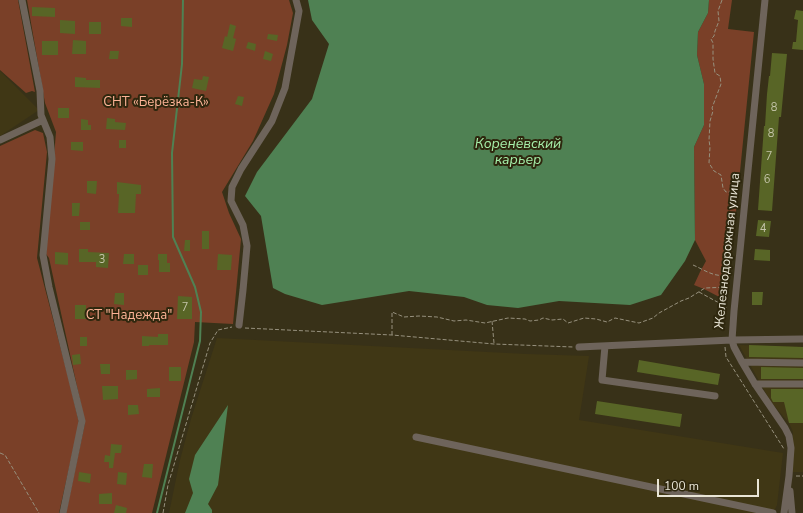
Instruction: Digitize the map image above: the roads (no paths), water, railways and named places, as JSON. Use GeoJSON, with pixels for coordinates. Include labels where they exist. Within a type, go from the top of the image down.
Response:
{"type":"FeatureCollection","features":[{"type":"Feature","properties":{"kind":"street"},"geometry":{"type":"LineString","coordinates":[[22,0],[40,91],[41,115],[50,136],[52,159],[43,255],[49,287],[82,421],[63,513]]}},
{"type":"Feature","properties":{"kind":"street"},"geometry":{"type":"LineString","coordinates":[[239,325],[247,246],[243,225],[230,201],[232,187],[241,169],[272,121],[285,88],[299,11],[296,0]]}},
{"type":"Feature","properties":{"kind":"street","name":"Железнодорожная улица"},"geometry":{"type":"LineString","coordinates":[[765,0],[734,311],[728,340],[734,347],[755,384],[789,436],[791,448],[784,513]]}},
{"type":"Feature","properties":{"kind":"street"},"geometry":{"type":"LineString","coordinates":[[0,140],[43,120]]}},
{"type":"Feature","properties":{"kind":"street"},"geometry":{"type":"LineString","coordinates":[[580,347],[728,340],[802,339]]}},
{"type":"Feature","properties":{"kind":"street"},"geometry":{"type":"LineString","coordinates":[[605,346],[602,380],[715,396]]}},
{"type":"Feature","properties":{"kind":"street"},"geometry":{"type":"LineString","coordinates":[[742,362],[803,363]]}},
{"type":"Feature","properties":{"kind":"street"},"geometry":{"type":"LineString","coordinates":[[755,384],[803,384]]}},
{"type":"Feature","properties":{"kind":"street"},"geometry":{"type":"LineString","coordinates":[[416,437],[773,513]]}},
{"type":"Feature","properties":{"kind":"street"},"geometry":{"type":"LineString","coordinates":[[789,476],[792,513]]}},
{"type":"Feature","properties":{"kind":"water","name":"Коренёвский карьер"},"geometry":{"type":"Polygon","coordinates":[[[308,0],[709,0],[708,13],[698,32],[697,55],[704,84],[704,125],[694,147],[695,240],[685,261],[661,295],[630,305],[559,301],[518,308],[487,305],[464,297],[409,291],[322,305],[285,294],[273,288],[261,216],[245,196],[257,172],[312,99],[329,44],[312,20],[308,0]]]}},
{"type":"Feature","properties":{"kind":"water"},"geometry":{"type":"Polygon","coordinates":[[[228,405],[218,485],[208,504],[212,510],[212,513],[185,513],[193,493],[189,479],[195,455],[228,405]]]}},
{"type":"Feature","properties":{"kind":"waterway"},"geometry":{"type":"LineString","coordinates":[[157,513],[200,341],[201,312],[195,287],[173,237],[172,153],[182,64],[183,0]]}},
{"type":"Feature","properties":{"kind":"park label","name":"СНТ «Берёзка-К»"},"geometry":{"type":"Point","coordinates":[156,103]}},
{"type":"Feature","properties":{"kind":"park label","name":"СТ \"Надежда\""},"geometry":{"type":"Point","coordinates":[129,316]}}]}
